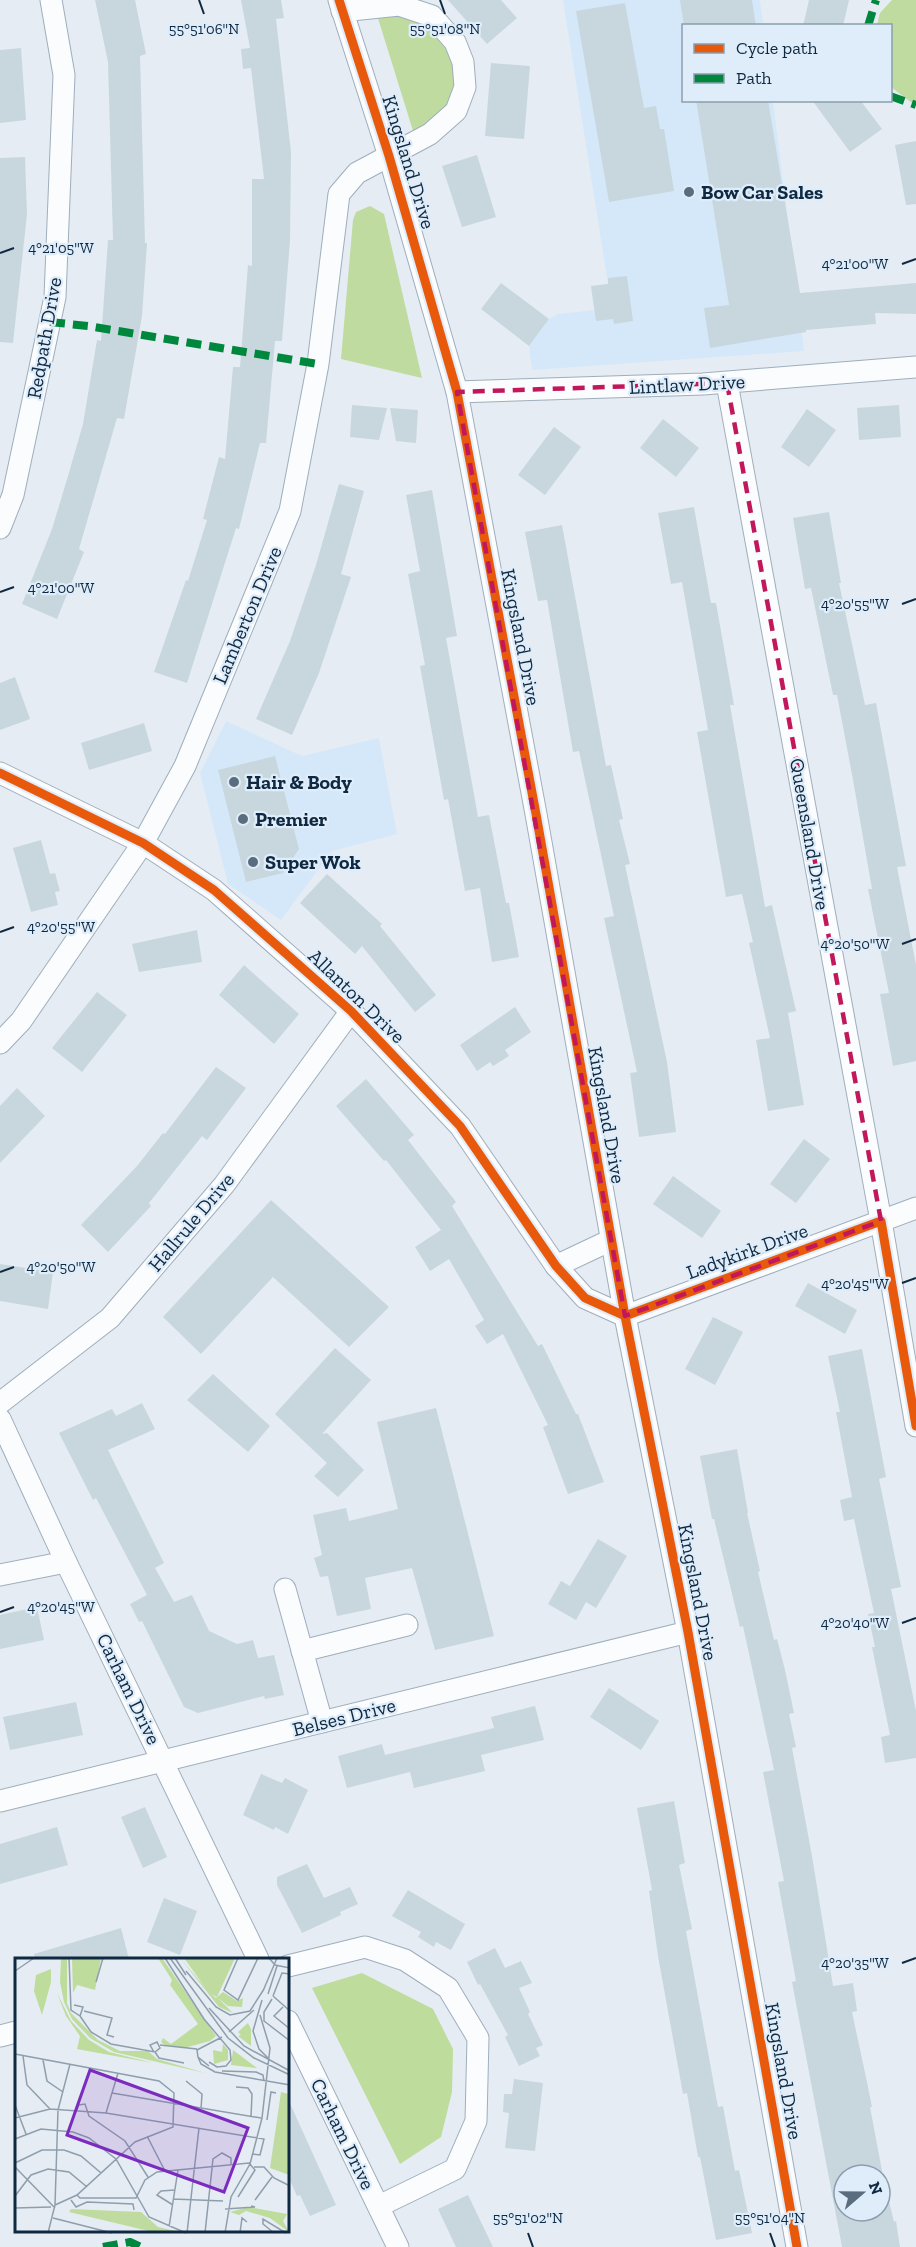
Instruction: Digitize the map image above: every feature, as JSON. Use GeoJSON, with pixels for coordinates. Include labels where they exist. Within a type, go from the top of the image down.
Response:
{"type":"FeatureCollection","features":[{"type":"Feature","properties":{"kind":"street","name":"Redpath Drive"},"geometry":{"type":"LineString","coordinates":[[0,528],[13,495],[55,297],[64,75],[51,0]]}},
{"type":"Feature","properties":{"kind":"street","name":"Lamberton Drive"},"geometry":{"type":"LineString","coordinates":[[0,1043],[21,1021],[143,843],[184,766],[291,511],[318,364],[339,194],[357,173],[430,134],[456,111],[465,87],[463,62],[455,42],[432,16],[399,5],[341,6]]}},
{"type":"Feature","properties":{"kind":"street","name":"Kingsland Drive"},"geometry":{"type":"LineString","coordinates":[[341,6],[389,156],[457,392],[536,814],[625,1316],[688,1632],[797,2247]]}},
{"type":"Feature","properties":{"kind":"street","name":"Lintlaw Drive"},"geometry":{"type":"LineString","coordinates":[[457,392],[727,383],[916,367]]}},
{"type":"Feature","properties":{"kind":"street","name":"Queensland Drive"},"geometry":{"type":"LineString","coordinates":[[727,383],[881,1221],[916,1426]]}},
{"type":"Feature","properties":{"kind":"street","name":"Allanton Drive"},"geometry":{"type":"LineString","coordinates":[[0,772],[143,843],[214,890],[351,1011],[460,1126],[556,1266],[585,1298],[625,1316]]}},
{"type":"Feature","properties":{"kind":"street","name":"Hallrule Drive"},"geometry":{"type":"LineString","coordinates":[[0,1402],[110,1318],[224,1185],[351,1011]]}},
{"type":"Feature","properties":{"kind":"street","name":"Ladykirk Drive"},"geometry":{"type":"LineString","coordinates":[[625,1316],[916,1208]]}},
{"type":"Feature","properties":{"kind":"street"},"geometry":{"type":"LineString","coordinates":[[556,1266],[611,1240]]}},
{"type":"Feature","properties":{"kind":"street","name":"Carham Drive"},"geometry":{"type":"LineString","coordinates":[[0,1419],[66,1562],[258,1958]]}},
{"type":"Feature","properties":{"kind":"street"},"geometry":{"type":"LineString","coordinates":[[0,1575],[66,1562]]}},
{"type":"Feature","properties":{"kind":"street"},"geometry":{"type":"LineString","coordinates":[[285,1589],[322,1722]]}},
{"type":"Feature","properties":{"kind":"street"},"geometry":{"type":"LineString","coordinates":[[302,1651],[407,1625]]}},
{"type":"Feature","properties":{"kind":"street","name":"Belses Drive"},"geometry":{"type":"LineString","coordinates":[[0,1801],[688,1632]]}},
{"type":"Feature","properties":{"kind":"street"},"geometry":{"type":"LineString","coordinates":[[290,1966],[365,1947],[405,1960],[448,1988],[478,2038],[476,2121],[455,2169],[379,2206]]}},
{"type":"Feature","properties":{"kind":"street","name":"Carham Drive"},"geometry":{"type":"LineString","coordinates":[[290,2025],[398,2247]]}},
{"type":"Feature","properties":{"kind":"street"},"geometry":{"type":"LineString","coordinates":[[0,2036],[15,2032]]}},
{"type":"Feature","properties":{"kind":"highlighted area"},"geometry":{"type":"Polygon","coordinates":[[[727,383],[881,1221],[625,1316],[457,392],[727,383]]]}},
{"type":"Feature","properties":{"kind":"shaded area","name":"Bow Car Sales"},"geometry":{"type":"Polygon","coordinates":[[[563,0],[760,0],[763,24],[682,24],[682,102],[773,102],[804,351],[532,370],[529,346],[549,319],[558,314],[594,310],[591,286],[608,284],[563,0]]]}},
{"type":"Feature","properties":{"kind":"shaded area"},"geometry":{"type":"Polygon","coordinates":[[[226,721],[302,756],[379,738],[397,834],[332,851],[281,920],[228,884],[200,773],[226,721]]]}},
{"type":"Feature","properties":{"kind":"green space"},"geometry":{"type":"Polygon","coordinates":[[[892,0],[916,0],[916,106],[892,88],[892,24],[877,24],[880,13],[892,0]]]}},
{"type":"Feature","properties":{"kind":"green space"},"geometry":{"type":"Polygon","coordinates":[[[397,11],[430,19],[449,44],[458,75],[454,102],[414,134],[377,15],[397,11]]]}},
{"type":"Feature","properties":{"kind":"green space"},"geometry":{"type":"Polygon","coordinates":[[[370,206],[384,214],[422,378],[341,359],[353,220],[356,212],[370,206]]]}},
{"type":"Feature","properties":{"kind":"green space"},"geometry":{"type":"Polygon","coordinates":[[[362,1973],[433,2009],[453,2049],[452,2092],[441,2137],[400,2164],[312,1988],[362,1973]]]}},
{"type":"Feature","properties":{"kind":"building"},"geometry":{"type":"Polygon","coordinates":[[[95,0],[135,0],[146,54],[140,56],[145,243],[147,243],[142,316],[124,419],[117,418],[79,549],[84,552],[57,619],[22,604],[52,529],[68,476],[83,424],[97,340],[101,341],[108,240],[113,240],[108,62],[95,0]]]}},
{"type":"Feature","properties":{"kind":"building"},"geometry":{"type":"Polygon","coordinates":[[[241,0],[281,0],[284,18],[276,19],[291,152],[290,241],[282,341],[275,341],[266,443],[260,443],[239,529],[236,528],[187,683],[154,672],[186,580],[188,581],[207,520],[203,519],[219,457],[225,459],[233,367],[240,367],[248,265],[252,266],[252,179],[264,179],[251,68],[243,69],[241,49],[250,48],[241,0]]]}},
{"type":"Feature","properties":{"kind":"building"},"geometry":{"type":"Polygon","coordinates":[[[448,0],[501,0],[517,18],[487,44],[448,0]]]}},
{"type":"Feature","properties":{"kind":"building"},"geometry":{"type":"Polygon","coordinates":[[[680,0],[752,0],[756,24],[684,24],[680,0]]]}},
{"type":"Feature","properties":{"kind":"building"},"geometry":{"type":"Polygon","coordinates":[[[809,0],[849,0],[843,24],[803,24],[809,0]]]}},
{"type":"Feature","properties":{"kind":"building"},"geometry":{"type":"Polygon","coordinates":[[[625,3],[644,108],[656,106],[660,129],[664,129],[674,191],[609,202],[576,11],[625,3]]]}},
{"type":"Feature","properties":{"kind":"building"},"geometry":{"type":"Polygon","coordinates":[[[21,48],[26,120],[0,123],[0,50],[21,48]]]}},
{"type":"Feature","properties":{"kind":"building"},"geometry":{"type":"Polygon","coordinates":[[[491,63],[530,66],[524,139],[485,136],[491,63]]]}},
{"type":"Feature","properties":{"kind":"building"},"geometry":{"type":"Polygon","coordinates":[[[696,102],[768,102],[800,293],[916,283],[916,314],[875,313],[876,324],[806,330],[806,332],[710,348],[704,308],[729,305],[696,102]]]}},
{"type":"Feature","properties":{"kind":"building"},"geometry":{"type":"Polygon","coordinates":[[[813,102],[862,102],[882,129],[850,152],[813,102]]]}},
{"type":"Feature","properties":{"kind":"building"},"geometry":{"type":"Polygon","coordinates":[[[916,141],[916,204],[906,205],[895,145],[916,141]]]}},
{"type":"Feature","properties":{"kind":"building"},"geometry":{"type":"Polygon","coordinates":[[[477,155],[496,217],[462,227],[442,166],[477,155]]]}},
{"type":"Feature","properties":{"kind":"building"},"geometry":{"type":"Polygon","coordinates":[[[25,157],[27,214],[13,343],[0,342],[0,158],[25,157]]]}},
{"type":"Feature","properties":{"kind":"building"},"geometry":{"type":"Polygon","coordinates":[[[627,276],[633,321],[614,324],[613,319],[596,321],[591,286],[608,284],[608,278],[627,276]]]}},
{"type":"Feature","properties":{"kind":"building"},"geometry":{"type":"Polygon","coordinates":[[[501,283],[549,319],[529,346],[481,309],[501,283]]]}},
{"type":"Feature","properties":{"kind":"building"},"geometry":{"type":"Polygon","coordinates":[[[352,405],[387,408],[379,440],[350,437],[352,405]]]}},
{"type":"Feature","properties":{"kind":"building"},"geometry":{"type":"Polygon","coordinates":[[[899,405],[901,437],[859,440],[857,408],[899,405]]]}},
{"type":"Feature","properties":{"kind":"building"},"geometry":{"type":"Polygon","coordinates":[[[390,408],[418,410],[416,443],[396,441],[390,408]]]}},
{"type":"Feature","properties":{"kind":"building"},"geometry":{"type":"Polygon","coordinates":[[[807,409],[836,430],[809,467],[781,447],[807,409]]]}},
{"type":"Feature","properties":{"kind":"building"},"geometry":{"type":"Polygon","coordinates":[[[663,419],[699,448],[676,477],[640,448],[663,419]]]}},
{"type":"Feature","properties":{"kind":"building"},"geometry":{"type":"Polygon","coordinates":[[[554,427],[581,447],[545,495],[518,475],[554,427]]]}},
{"type":"Feature","properties":{"kind":"building"},"geometry":{"type":"Polygon","coordinates":[[[339,484],[364,491],[341,574],[351,577],[319,673],[292,735],[256,719],[290,641],[316,565],[339,484]]]}},
{"type":"Feature","properties":{"kind":"building"},"geometry":{"type":"Polygon","coordinates":[[[432,490],[457,636],[446,638],[478,817],[489,815],[519,957],[492,962],[480,888],[465,891],[448,799],[444,800],[420,666],[425,665],[408,574],[420,571],[406,495],[432,490]]]}},
{"type":"Feature","properties":{"kind":"building"},"geometry":{"type":"Polygon","coordinates":[[[694,507],[711,603],[716,603],[734,705],[730,705],[765,907],[772,905],[796,1011],[788,1013],[804,1105],[768,1111],[756,1040],[770,1038],[749,943],[753,942],[742,894],[726,897],[697,732],[708,730],[682,582],[671,584],[658,513],[694,507]]]}},
{"type":"Feature","properties":{"kind":"building"},"geometry":{"type":"Polygon","coordinates":[[[829,512],[841,583],[839,583],[865,705],[876,703],[906,866],[897,867],[916,965],[916,1061],[893,1066],[880,994],[889,993],[868,889],[872,889],[853,780],[837,695],[833,695],[811,588],[805,589],[793,518],[829,512]]]}},
{"type":"Feature","properties":{"kind":"building"},"geometry":{"type":"Polygon","coordinates":[[[562,525],[606,766],[611,765],[623,819],[619,820],[630,864],[625,865],[667,1062],[676,1132],[639,1137],[630,1073],[637,1072],[604,918],[614,916],[579,751],[573,752],[547,600],[538,601],[525,532],[562,525]]]}},
{"type":"Feature","properties":{"kind":"building"},"geometry":{"type":"Polygon","coordinates":[[[15,677],[30,719],[0,730],[0,683],[15,677]]]}},
{"type":"Feature","properties":{"kind":"building"},"geometry":{"type":"Polygon","coordinates":[[[144,723],[152,751],[89,770],[81,743],[144,723]]]}},
{"type":"Feature","properties":{"kind":"building"},"geometry":{"type":"Polygon","coordinates":[[[275,756],[299,849],[283,873],[246,882],[218,770],[275,756]]]}},
{"type":"Feature","properties":{"kind":"building"},"geometry":{"type":"Polygon","coordinates":[[[41,840],[50,874],[55,873],[60,891],[55,892],[58,905],[31,912],[13,848],[41,840]]]}},
{"type":"Feature","properties":{"kind":"building"},"geometry":{"type":"Polygon","coordinates":[[[327,874],[382,924],[380,926],[436,995],[415,1012],[362,946],[355,954],[300,903],[327,874]]]}},
{"type":"Feature","properties":{"kind":"building"},"geometry":{"type":"Polygon","coordinates":[[[197,930],[202,962],[139,972],[132,944],[197,930]]]}},
{"type":"Feature","properties":{"kind":"building"},"geometry":{"type":"Polygon","coordinates":[[[244,965],[299,1014],[274,1044],[219,995],[244,965]]]}},
{"type":"Feature","properties":{"kind":"building"},"geometry":{"type":"Polygon","coordinates":[[[97,992],[127,1015],[82,1072],[52,1048],[97,992]]]}},
{"type":"Feature","properties":{"kind":"building"},"geometry":{"type":"Polygon","coordinates":[[[515,1007],[531,1032],[505,1050],[509,1056],[493,1066],[490,1062],[477,1071],[460,1045],[515,1007]]]}},
{"type":"Feature","properties":{"kind":"building"},"geometry":{"type":"Polygon","coordinates":[[[216,1067],[246,1088],[207,1140],[202,1136],[149,1203],[151,1206],[108,1252],[81,1225],[137,1166],[163,1133],[165,1134],[216,1067]]]}},
{"type":"Feature","properties":{"kind":"building"},"geometry":{"type":"Polygon","coordinates":[[[366,1079],[414,1135],[408,1140],[456,1202],[452,1206],[538,1346],[542,1344],[578,1414],[604,1482],[568,1494],[543,1427],[548,1425],[503,1334],[487,1344],[475,1326],[484,1320],[449,1259],[430,1271],[415,1247],[441,1230],[386,1160],[384,1161],[336,1106],[366,1079]]]}},
{"type":"Feature","properties":{"kind":"building"},"geometry":{"type":"Polygon","coordinates":[[[17,1088],[45,1116],[0,1163],[0,1106],[17,1088]]]}},
{"type":"Feature","properties":{"kind":"building"},"geometry":{"type":"Polygon","coordinates":[[[804,1139],[830,1159],[796,1203],[770,1184],[804,1139]]]}},
{"type":"Feature","properties":{"kind":"building"},"geometry":{"type":"Polygon","coordinates":[[[673,1176],[721,1211],[702,1238],[653,1204],[673,1176]]]}},
{"type":"Feature","properties":{"kind":"building"},"geometry":{"type":"Polygon","coordinates":[[[271,1200],[389,1307],[349,1347],[273,1277],[201,1354],[163,1317],[271,1200]]]}},
{"type":"Feature","properties":{"kind":"building"},"geometry":{"type":"Polygon","coordinates":[[[0,1264],[53,1272],[48,1309],[0,1301],[0,1264]]]}},
{"type":"Feature","properties":{"kind":"building"},"geometry":{"type":"Polygon","coordinates":[[[808,1283],[857,1310],[845,1334],[795,1306],[808,1283]]]}},
{"type":"Feature","properties":{"kind":"building"},"geometry":{"type":"Polygon","coordinates":[[[713,1317],[743,1332],[715,1385],[685,1369],[713,1317]]]}},
{"type":"Feature","properties":{"kind":"building"},"geometry":{"type":"Polygon","coordinates":[[[335,1348],[371,1380],[322,1434],[327,1433],[364,1470],[338,1497],[314,1476],[327,1463],[275,1414],[335,1348]]]}},
{"type":"Feature","properties":{"kind":"building"},"geometry":{"type":"Polygon","coordinates":[[[862,1349],[886,1477],[879,1479],[901,1587],[891,1589],[916,1711],[916,1758],[885,1763],[881,1737],[890,1735],[872,1647],[875,1647],[868,1614],[874,1613],[854,1519],[844,1521],[840,1500],[852,1497],[836,1412],[840,1412],[828,1356],[862,1349]]]}},
{"type":"Feature","properties":{"kind":"building"},"geometry":{"type":"Polygon","coordinates":[[[213,1374],[270,1426],[248,1452],[187,1400],[213,1374]]]}},
{"type":"Feature","properties":{"kind":"building"},"geometry":{"type":"Polygon","coordinates":[[[142,1403],[155,1429],[108,1450],[164,1563],[155,1568],[174,1602],[192,1595],[209,1631],[237,1644],[253,1640],[258,1658],[274,1655],[284,1695],[265,1699],[264,1696],[198,1713],[184,1707],[142,1621],[139,1622],[130,1604],[147,1595],[96,1498],[93,1500],[59,1433],[112,1409],[116,1416],[142,1403]]]}},
{"type":"Feature","properties":{"kind":"building"},"geometry":{"type":"Polygon","coordinates":[[[436,1408],[494,1636],[435,1650],[412,1568],[365,1578],[371,1609],[337,1616],[328,1576],[320,1577],[314,1558],[322,1555],[313,1515],[346,1508],[349,1521],[398,1509],[377,1422],[436,1408]]]}},
{"type":"Feature","properties":{"kind":"building"},"geometry":{"type":"Polygon","coordinates":[[[737,1449],[747,1513],[760,1571],[758,1572],[774,1640],[777,1639],[785,1670],[794,1713],[789,1714],[796,1747],[792,1748],[833,1986],[853,1983],[857,2011],[852,2012],[872,2107],[870,2107],[881,2163],[832,2163],[832,2194],[792,1982],[796,1981],[778,1882],[784,1881],[763,1772],[774,1770],[743,1626],[740,1627],[714,1519],[712,1519],[700,1456],[737,1449]]]}},
{"type":"Feature","properties":{"kind":"building"},"geometry":{"type":"Polygon","coordinates":[[[598,1539],[627,1556],[596,1608],[586,1602],[576,1620],[548,1604],[561,1581],[570,1586],[598,1539]]]}},
{"type":"Feature","properties":{"kind":"building"},"geometry":{"type":"Polygon","coordinates":[[[37,1607],[44,1640],[0,1649],[0,1615],[37,1607]]]}},
{"type":"Feature","properties":{"kind":"building"},"geometry":{"type":"Polygon","coordinates":[[[609,1688],[659,1721],[641,1750],[590,1717],[609,1688]]]}},
{"type":"Feature","properties":{"kind":"building"},"geometry":{"type":"Polygon","coordinates":[[[76,1702],[83,1735],[10,1750],[3,1717],[76,1702]]]}},
{"type":"Feature","properties":{"kind":"building"},"geometry":{"type":"Polygon","coordinates":[[[535,1706],[544,1740],[481,1755],[485,1771],[414,1788],[410,1772],[347,1788],[338,1756],[382,1744],[385,1755],[494,1728],[491,1717],[535,1706]]]}},
{"type":"Feature","properties":{"kind":"building"},"geometry":{"type":"Polygon","coordinates":[[[261,1774],[282,1783],[285,1778],[308,1790],[288,1834],[243,1815],[261,1774]]]}},
{"type":"Feature","properties":{"kind":"building"},"geometry":{"type":"Polygon","coordinates":[[[674,1801],[685,1863],[679,1865],[692,1929],[686,1931],[718,2107],[723,2106],[735,2171],[739,2170],[752,2233],[716,2240],[687,2093],[683,2094],[658,1956],[649,1891],[652,1890],[637,1808],[674,1801]]]}},
{"type":"Feature","properties":{"kind":"building"},"geometry":{"type":"Polygon","coordinates":[[[145,1807],[167,1857],[143,1868],[121,1817],[145,1807]]]}},
{"type":"Feature","properties":{"kind":"building"},"geometry":{"type":"Polygon","coordinates":[[[57,1827],[68,1865],[0,1884],[0,1844],[57,1827]]]}},
{"type":"Feature","properties":{"kind":"building"},"geometry":{"type":"Polygon","coordinates":[[[307,1864],[324,1898],[350,1887],[358,1904],[340,1912],[341,1915],[302,1933],[277,1885],[277,1877],[307,1864]]]}},
{"type":"Feature","properties":{"kind":"building"},"geometry":{"type":"Polygon","coordinates":[[[408,1890],[465,1924],[451,1950],[436,1942],[434,1947],[418,1937],[421,1932],[392,1916],[408,1890]]]}},
{"type":"Feature","properties":{"kind":"building"},"geometry":{"type":"Polygon","coordinates":[[[164,1898],[197,1911],[180,1955],[147,1942],[164,1898]]]}},
{"type":"Feature","properties":{"kind":"building"},"geometry":{"type":"Polygon","coordinates":[[[121,1928],[129,1958],[35,1958],[34,1954],[121,1928]]]}},
{"type":"Feature","properties":{"kind":"building"},"geometry":{"type":"Polygon","coordinates":[[[495,1948],[505,1968],[521,1961],[532,1983],[519,1988],[543,2045],[536,2048],[540,2056],[519,2066],[505,2037],[508,2035],[467,1962],[495,1948]]]}},
{"type":"Feature","properties":{"kind":"building"},"geometry":{"type":"Polygon","coordinates":[[[514,2079],[543,2083],[535,2151],[505,2148],[509,2113],[503,2112],[504,2094],[512,2094],[514,2079]]]}},
{"type":"Feature","properties":{"kind":"building"},"geometry":{"type":"Polygon","coordinates":[[[290,2103],[336,2205],[310,2216],[300,2195],[297,2196],[290,2180],[290,2103]]]}},
{"type":"Feature","properties":{"kind":"building"},"geometry":{"type":"Polygon","coordinates":[[[468,2195],[493,2247],[456,2247],[438,2209],[468,2195]]]}},
{"type":"Feature","properties":{"kind":"building"},"geometry":{"type":"Polygon","coordinates":[[[892,2214],[894,2222],[896,2221],[900,2247],[842,2247],[837,2223],[892,2223],[892,2214]]]}},
{"type":"Feature","properties":{"kind":"marked path"},"geometry":{"type":"LineString","coordinates":[[869,24],[876,0]]}},
{"type":"Feature","properties":{"kind":"marked path"},"geometry":{"type":"LineString","coordinates":[[892,97],[916,105]]}},
{"type":"Feature","properties":{"kind":"marked path"},"geometry":{"type":"LineString","coordinates":[[50,322],[88,326],[318,364]]}},
{"type":"Feature","properties":{"kind":"marked path"},"geometry":{"type":"LineString","coordinates":[[103,2247],[130,2242],[141,2247]]}},
{"type":"Feature","properties":{"kind":"cycle path"},"geometry":{"type":"LineString","coordinates":[[339,0],[389,156],[457,392],[536,814],[625,1316],[688,1632],[797,2247]]}},
{"type":"Feature","properties":{"kind":"cycle path"},"geometry":{"type":"LineString","coordinates":[[0,773],[143,843],[214,890],[351,1011],[460,1126],[556,1266],[585,1298],[625,1316],[881,1221],[916,1426]]}},
{"type":"Feature","properties":{"kind":"place","name":"Bow Car Sales"},"geometry":{"type":"Point","coordinates":[689,192]}},
{"type":"Feature","properties":{"kind":"place","name":"Hair & Body"},"geometry":{"type":"Point","coordinates":[234,782]}},
{"type":"Feature","properties":{"kind":"place","name":"Premier"},"geometry":{"type":"Point","coordinates":[243,819]}},
{"type":"Feature","properties":{"kind":"place","name":"Super Wok"},"geometry":{"type":"Point","coordinates":[253,862]}}]}
